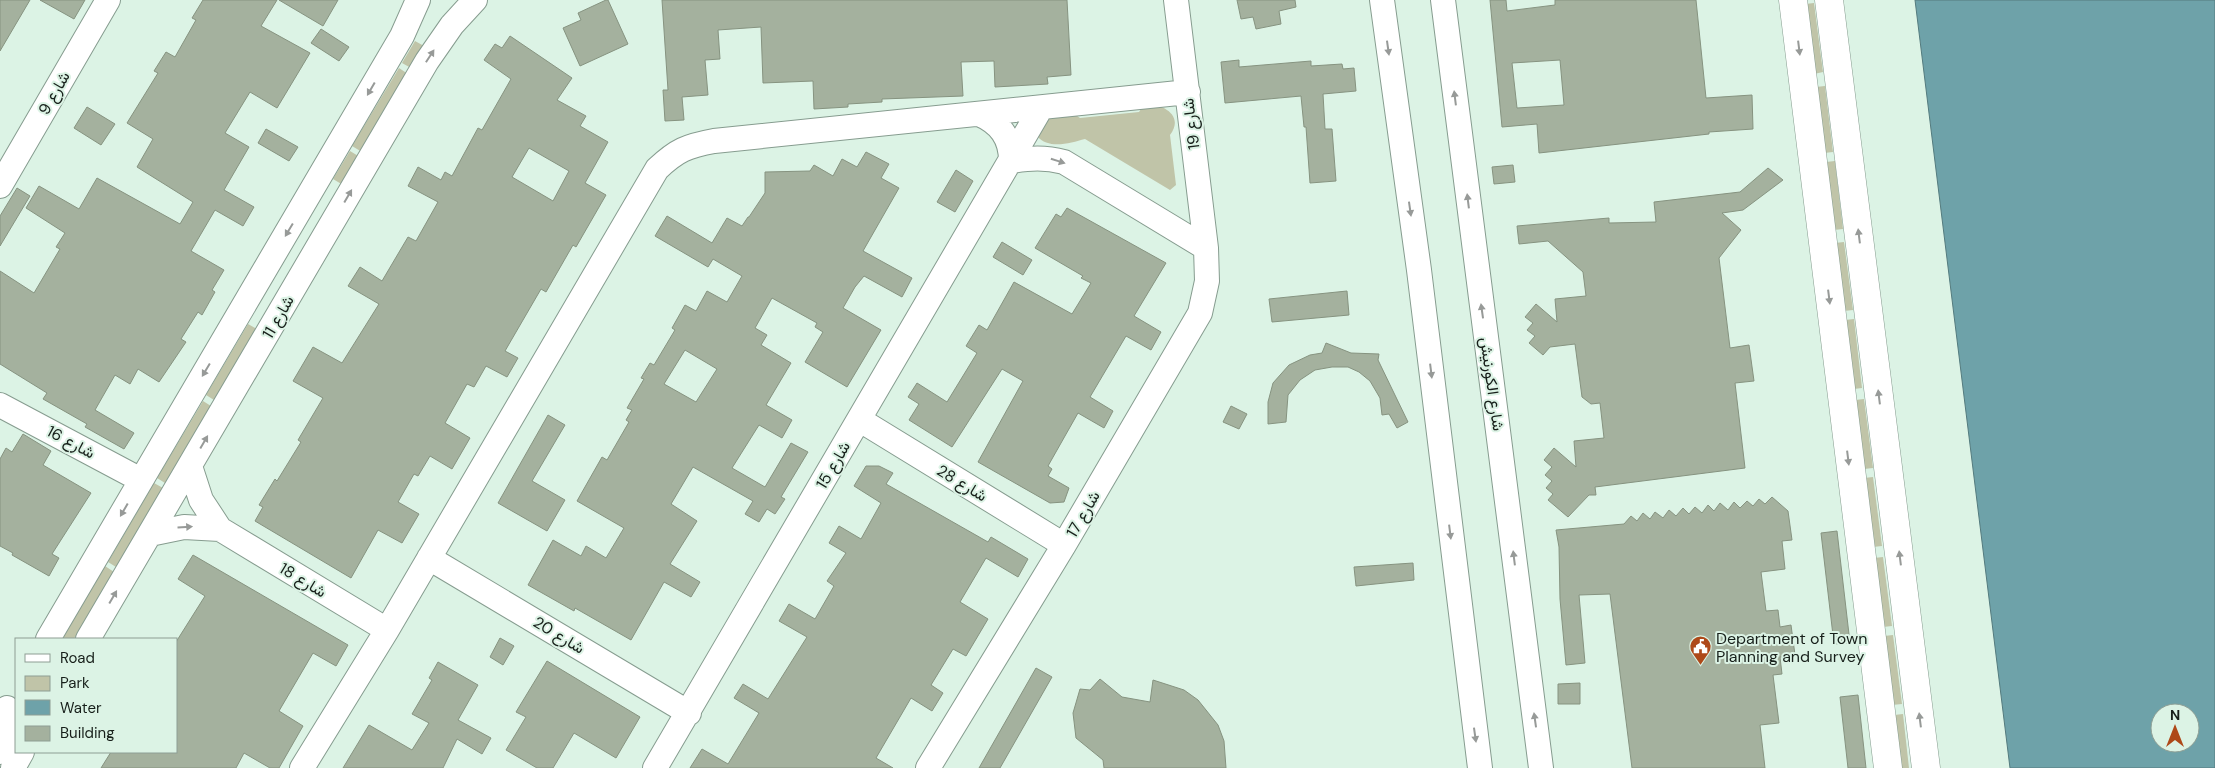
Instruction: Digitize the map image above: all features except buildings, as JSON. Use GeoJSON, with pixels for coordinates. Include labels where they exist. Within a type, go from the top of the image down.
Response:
{"type":"FeatureCollection","features":[{"type":"Feature","properties":{"kind":"main road"},"geometry":{"type":"LineString","coordinates":[[1793,0],[1872,652],[1888,768]]}},
{"type":"Feature","properties":{"kind":"main road"},"geometry":{"type":"LineString","coordinates":[[1829,0],[1926,768]]}},
{"type":"Feature","properties":{"kind":"street","name":"شارع 9"},"geometry":{"type":"LineString","coordinates":[[0,186],[108,0]]}},
{"type":"Feature","properties":{"kind":"street"},"geometry":{"type":"LineString","coordinates":[[49,638],[402,36],[418,0]]}},
{"type":"Feature","properties":{"kind":"street","name":"شارع 11"},"geometry":{"type":"LineString","coordinates":[[89,638],[427,61],[452,25],[475,0]]}},
{"type":"Feature","properties":{"kind":"street","name":"شارع 19"},"geometry":{"type":"LineString","coordinates":[[1176,0],[1206,248]]}},
{"type":"Feature","properties":{"kind":"street"},"geometry":{"type":"LineString","coordinates":[[1382,0],[1418,261],[1480,768]]}},
{"type":"Feature","properties":{"kind":"street","name":"شارع الكورنيش"},"geometry":{"type":"LineString","coordinates":[[1443,0],[1541,768]]}},
{"type":"Feature","properties":{"kind":"street"},"geometry":{"type":"LineString","coordinates":[[302,768],[387,630],[657,169],[671,155],[687,146],[714,141],[1188,92]]}},
{"type":"Feature","properties":{"kind":"street","name":"شارع 15"},"geometry":{"type":"LineString","coordinates":[[655,768],[689,713],[1041,108]]}},
{"type":"Feature","properties":{"kind":"street"},"geometry":{"type":"LineString","coordinates":[[979,114],[989,119],[1004,133],[1010,146],[1010,161],[1034,157],[1064,162],[1206,248]]}},
{"type":"Feature","properties":{"kind":"street"},"geometry":{"type":"LineString","coordinates":[[275,321],[274,304],[278,287],[324,207],[325,197],[314,187]]}},
{"type":"Feature","properties":{"kind":"street","name":"شارع 17"},"geometry":{"type":"LineString","coordinates":[[928,768],[1064,545],[1200,313],[1207,281],[1206,248]]}},
{"type":"Feature","properties":{"kind":"street","name":"شارع 16"},"geometry":{"type":"LineString","coordinates":[[0,405],[141,480]]}},
{"type":"Feature","properties":{"kind":"street","name":"شارع 28"},"geometry":{"type":"LineString","coordinates":[[860,420],[1064,545]]}},
{"type":"Feature","properties":{"kind":"street","name":"شارع 18"},"geometry":{"type":"LineString","coordinates":[[190,466],[200,500],[220,529],[387,630]]}},
{"type":"Feature","properties":{"kind":"street","name":"شارع 18"},"geometry":{"type":"LineString","coordinates":[[150,534],[184,527],[220,529]]}},
{"type":"Feature","properties":{"kind":"street","name":"شارع 20"},"geometry":{"type":"LineString","coordinates":[[429,558],[689,713]]}},
{"type":"Feature","properties":{"kind":"street"},"geometry":{"type":"LineString","coordinates":[[0,752],[10,732],[11,716],[8,707]]}},
{"type":"Feature","properties":{"kind":"street"},"geometry":{"type":"LineString","coordinates":[[13,768],[21,753]]}},
{"type":"Feature","properties":{"kind":"green space"},"geometry":{"type":"Polygon","coordinates":[[[1814,3],[1823,72],[1814,74],[1805,4],[1814,3]]]}},
{"type":"Feature","properties":{"kind":"green space"},"geometry":{"type":"Polygon","coordinates":[[[415,41],[424,46],[411,68],[402,63],[415,41]]]}},
{"type":"Feature","properties":{"kind":"green space"},"geometry":{"type":"Polygon","coordinates":[[[399,68],[408,74],[362,152],[352,146],[399,68]]]}},
{"type":"Feature","properties":{"kind":"green space"},"geometry":{"type":"Polygon","coordinates":[[[1825,86],[1833,152],[1824,153],[1816,87],[1825,86]]]}},
{"type":"Feature","properties":{"kind":"green space"},"geometry":{"type":"Polygon","coordinates":[[[1145,103],[1164,108],[1170,112],[1175,122],[1170,135],[1176,185],[1170,190],[1085,139],[1066,144],[1054,144],[1047,143],[1037,136],[1041,125],[1045,121],[1059,114],[1070,111],[1080,118],[1139,112],[1145,103]]]}},
{"type":"Feature","properties":{"kind":"green space"},"geometry":{"type":"Polygon","coordinates":[[[350,151],[360,157],[343,185],[333,179],[350,151]]]}},
{"type":"Feature","properties":{"kind":"green space"},"geometry":{"type":"Polygon","coordinates":[[[1835,161],[1843,229],[1834,230],[1826,162],[1835,161]]]}},
{"type":"Feature","properties":{"kind":"green space"},"geometry":{"type":"Polygon","coordinates":[[[1844,242],[1853,310],[1844,311],[1835,243],[1844,242]]]}},
{"type":"Feature","properties":{"kind":"green space"},"geometry":{"type":"Polygon","coordinates":[[[1854,319],[1862,388],[1854,389],[1845,320],[1854,319]]]}},
{"type":"Feature","properties":{"kind":"green space"},"geometry":{"type":"Polygon","coordinates":[[[248,324],[257,329],[214,400],[206,395],[248,324]]]}},
{"type":"Feature","properties":{"kind":"green space"},"geometry":{"type":"Polygon","coordinates":[[[1864,399],[1873,468],[1864,469],[1855,400],[1864,399]]]}},
{"type":"Feature","properties":{"kind":"green space"},"geometry":{"type":"Polygon","coordinates":[[[203,401],[211,406],[165,483],[157,478],[203,401]]]}},
{"type":"Feature","properties":{"kind":"green space"},"geometry":{"type":"Polygon","coordinates":[[[1873,477],[1882,546],[1873,547],[1864,478],[1873,477]]]}},
{"type":"Feature","properties":{"kind":"green space"},"geometry":{"type":"Polygon","coordinates":[[[154,483],[163,488],[116,567],[108,562],[154,483]]]}},
{"type":"Feature","properties":{"kind":"green space"},"geometry":{"type":"Polygon","coordinates":[[[1883,557],[1892,626],[1883,627],[1874,558],[1883,557]]]}},
{"type":"Feature","properties":{"kind":"green space"},"geometry":{"type":"Polygon","coordinates":[[[105,566],[114,572],[75,638],[63,638],[105,566]]]}},
{"type":"Feature","properties":{"kind":"green space"},"geometry":{"type":"Polygon","coordinates":[[[1893,635],[1902,704],[1892,705],[1884,636],[1893,635]]]}},
{"type":"Feature","properties":{"kind":"green space"},"geometry":{"type":"Polygon","coordinates":[[[1903,714],[1909,768],[1900,768],[1894,715],[1903,714]]]}},
{"type":"Feature","properties":{"kind":"water"},"geometry":{"type":"Polygon","coordinates":[[[1915,0],[2215,0],[2215,768],[2010,768],[1915,0]]]}},
{"type":"Feature","properties":{"kind":"place","name":"Department of Town Planning and Survey"},"geometry":{"type":"Point","coordinates":[1700,666]}}]}
